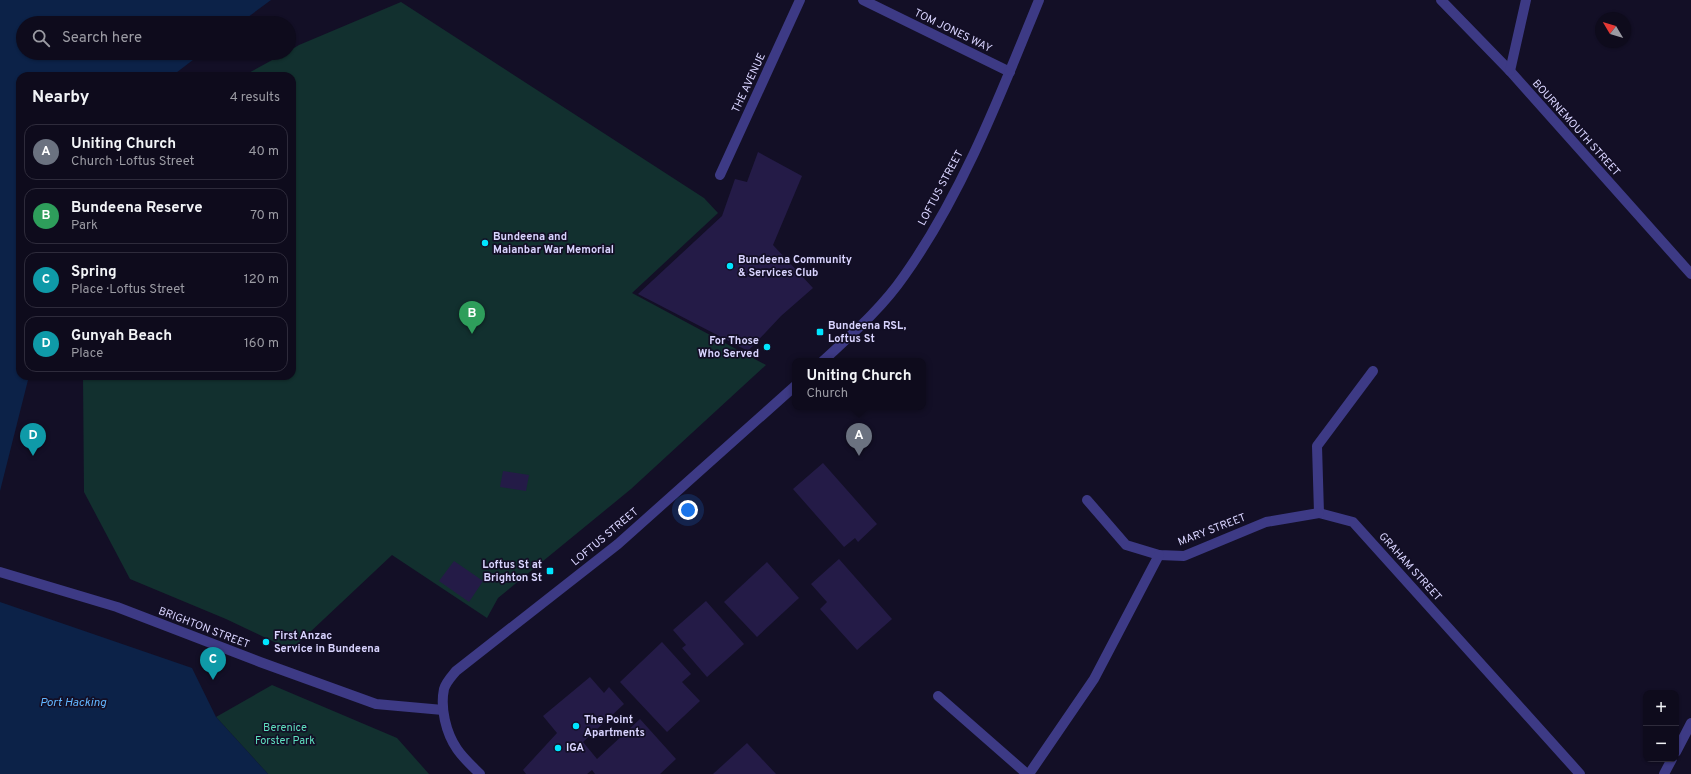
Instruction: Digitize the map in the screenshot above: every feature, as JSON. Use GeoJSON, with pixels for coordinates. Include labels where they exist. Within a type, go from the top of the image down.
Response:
{"type":"FeatureCollection","features":[{"type":"Feature","properties":{"kind":"street","name":"THE AVENUE"},"geometry":{"type":"LineString","coordinates":[[720,175],[800,0]]}},
{"type":"Feature","properties":{"kind":"street","name":"TOM JONES WAY"},"geometry":{"type":"LineString","coordinates":[[863,0],[1010,72]]}},
{"type":"Feature","properties":{"kind":"street","name":"LOFTUS STREET"},"geometry":{"type":"LineString","coordinates":[[826,358],[875,312],[904,276],[928,239],[962,176],[1010,72],[1039,0]]}},
{"type":"Feature","properties":{"kind":"street","name":"BOURNEMOUTH STREET"},"geometry":{"type":"LineString","coordinates":[[1441,0],[1510,71],[1691,274]]}},
{"type":"Feature","properties":{"kind":"street"},"geometry":{"type":"LineString","coordinates":[[1510,71],[1526,0]]}},
{"type":"Feature","properties":{"kind":"street"},"geometry":{"type":"LineString","coordinates":[[1319,513],[1317,446],[1373,371]]}},
{"type":"Feature","properties":{"kind":"street","name":"LOFTUS STREET"},"geometry":{"type":"LineString","coordinates":[[443,710],[445,688],[456,671],[618,544],[792,389]]}},
{"type":"Feature","properties":{"kind":"street","name":"MARY STREET"},"geometry":{"type":"LineString","coordinates":[[1087,500],[1126,545],[1159,555],[1184,556],[1266,522],[1319,513]]}},
{"type":"Feature","properties":{"kind":"street","name":"GRAHAM STREET"},"geometry":{"type":"LineString","coordinates":[[1319,513],[1353,522],[1580,774]]}},
{"type":"Feature","properties":{"kind":"street"},"geometry":{"type":"LineString","coordinates":[[938,696],[1028,774],[1094,679],[1159,555]]}},
{"type":"Feature","properties":{"kind":"street","name":"BRIGHTON STREET"},"geometry":{"type":"LineString","coordinates":[[0,572],[117,607],[260,662],[376,704],[443,710]]}},
{"type":"Feature","properties":{"kind":"street"},"geometry":{"type":"LineString","coordinates":[[443,710],[447,728],[457,749],[480,774]]}},
{"type":"Feature","properties":{"kind":"street"},"geometry":{"type":"LineString","coordinates":[[1679,746],[1691,723]]}},
{"type":"Feature","properties":{"kind":"street"},"geometry":{"type":"LineString","coordinates":[[1664,774],[1670,762]]}},
{"type":"Feature","properties":{"kind":"green space"},"geometry":{"type":"Polygon","coordinates":[[[401,2],[704,198],[718,213],[632,293],[766,365],[631,489],[498,598],[487,618],[392,555],[291,650],[226,619],[130,579],[84,492],[83,380],[296,380],[296,72],[250,72],[272,60],[296,60],[296,47],[401,2]]]}},
{"type":"Feature","properties":{"kind":"green space","name":"Berenice Forster Park"},"geometry":{"type":"Polygon","coordinates":[[[272,685],[397,738],[429,774],[268,774],[216,717],[272,685]]]}},
{"type":"Feature","properties":{"kind":"water"},"geometry":{"type":"Polygon","coordinates":[[[0,0],[271,0],[249,16],[16,16],[16,60],[193,60],[177,72],[16,72],[16,380],[28,380],[0,491],[0,0]]]}},
{"type":"Feature","properties":{"kind":"water","name":"Port Hacking"},"geometry":{"type":"Polygon","coordinates":[[[0,602],[192,668],[216,717],[268,774],[0,774],[0,602]]]}},
{"type":"Feature","properties":{"kind":"building","name":"Bundeena Community & Services Club"},"geometry":{"type":"Polygon","coordinates":[[[758,152],[802,176],[773,245],[813,288],[781,316],[748,351],[638,294],[722,216],[735,179],[747,182],[758,152]]]}},
{"type":"Feature","properties":{"kind":"building"},"geometry":{"type":"Polygon","coordinates":[[[823,463],[877,524],[858,542],[855,538],[844,547],[793,489],[823,463]]]}},
{"type":"Feature","properties":{"kind":"building"},"geometry":{"type":"Polygon","coordinates":[[[503,471],[529,475],[526,491],[500,487],[503,471]]]}},
{"type":"Feature","properties":{"kind":"building"},"geometry":{"type":"Polygon","coordinates":[[[839,559],[892,619],[857,650],[820,609],[827,602],[811,584],[839,559]]]}},
{"type":"Feature","properties":{"kind":"building"},"geometry":{"type":"Polygon","coordinates":[[[454,561],[483,581],[469,602],[439,581],[454,561]]]}},
{"type":"Feature","properties":{"kind":"building"},"geometry":{"type":"Polygon","coordinates":[[[767,562],[799,598],[757,637],[724,602],[767,562]]]}},
{"type":"Feature","properties":{"kind":"building"},"geometry":{"type":"Polygon","coordinates":[[[706,601],[744,644],[707,677],[682,648],[686,645],[673,630],[706,601]]]}},
{"type":"Feature","properties":{"kind":"building"},"geometry":{"type":"Polygon","coordinates":[[[662,642],[691,674],[682,682],[700,701],[667,732],[620,682],[662,642]]]}},
{"type":"Feature","properties":{"kind":"building","name":"The Point Apartments"},"geometry":{"type":"Polygon","coordinates":[[[590,677],[604,693],[609,687],[624,704],[583,742],[597,759],[640,719],[676,759],[660,774],[595,774],[592,770],[587,774],[526,774],[523,770],[557,733],[543,716],[590,677]]]}},
{"type":"Feature","properties":{"kind":"building"},"geometry":{"type":"Polygon","coordinates":[[[747,743],[776,774],[713,774],[747,743]]]}},
{"type":"Feature","properties":{"kind":"place","name":"Bundeena and Maianbar War Memorial"},"geometry":{"type":"Point","coordinates":[485,243]}},
{"type":"Feature","properties":{"kind":"place","name":"Bundeena Community & Services Club"},"geometry":{"type":"Point","coordinates":[730,266]}},
{"type":"Feature","properties":{"kind":"place","name":"Bundeena RSL, Loftus St"},"geometry":{"type":"Point","coordinates":[820,332]}},
{"type":"Feature","properties":{"kind":"place","name":"Bundeena Reserve"},"geometry":{"type":"Point","coordinates":[472,334]}},
{"type":"Feature","properties":{"kind":"place","name":"For Those Who Served"},"geometry":{"type":"Point","coordinates":[767,347]}},
{"type":"Feature","properties":{"kind":"place","name":"Gunyah Beach"},"geometry":{"type":"Point","coordinates":[33,456]}},
{"type":"Feature","properties":{"kind":"place","name":"Uniting Church"},"geometry":{"type":"Point","coordinates":[859,456]}},
{"type":"Feature","properties":{"kind":"place","name":"Loftus St at Brighton St"},"geometry":{"type":"Point","coordinates":[550,571]}},
{"type":"Feature","properties":{"kind":"place","name":"First Anzac Service in Bundeena"},"geometry":{"type":"Point","coordinates":[266,642]}},
{"type":"Feature","properties":{"kind":"place","name":"Spring"},"geometry":{"type":"Point","coordinates":[213,680]}},
{"type":"Feature","properties":{"kind":"place","name":"The Point Apartments"},"geometry":{"type":"Point","coordinates":[576,726]}},
{"type":"Feature","properties":{"kind":"place","name":"IGA"},"geometry":{"type":"Point","coordinates":[558,748]}}]}
